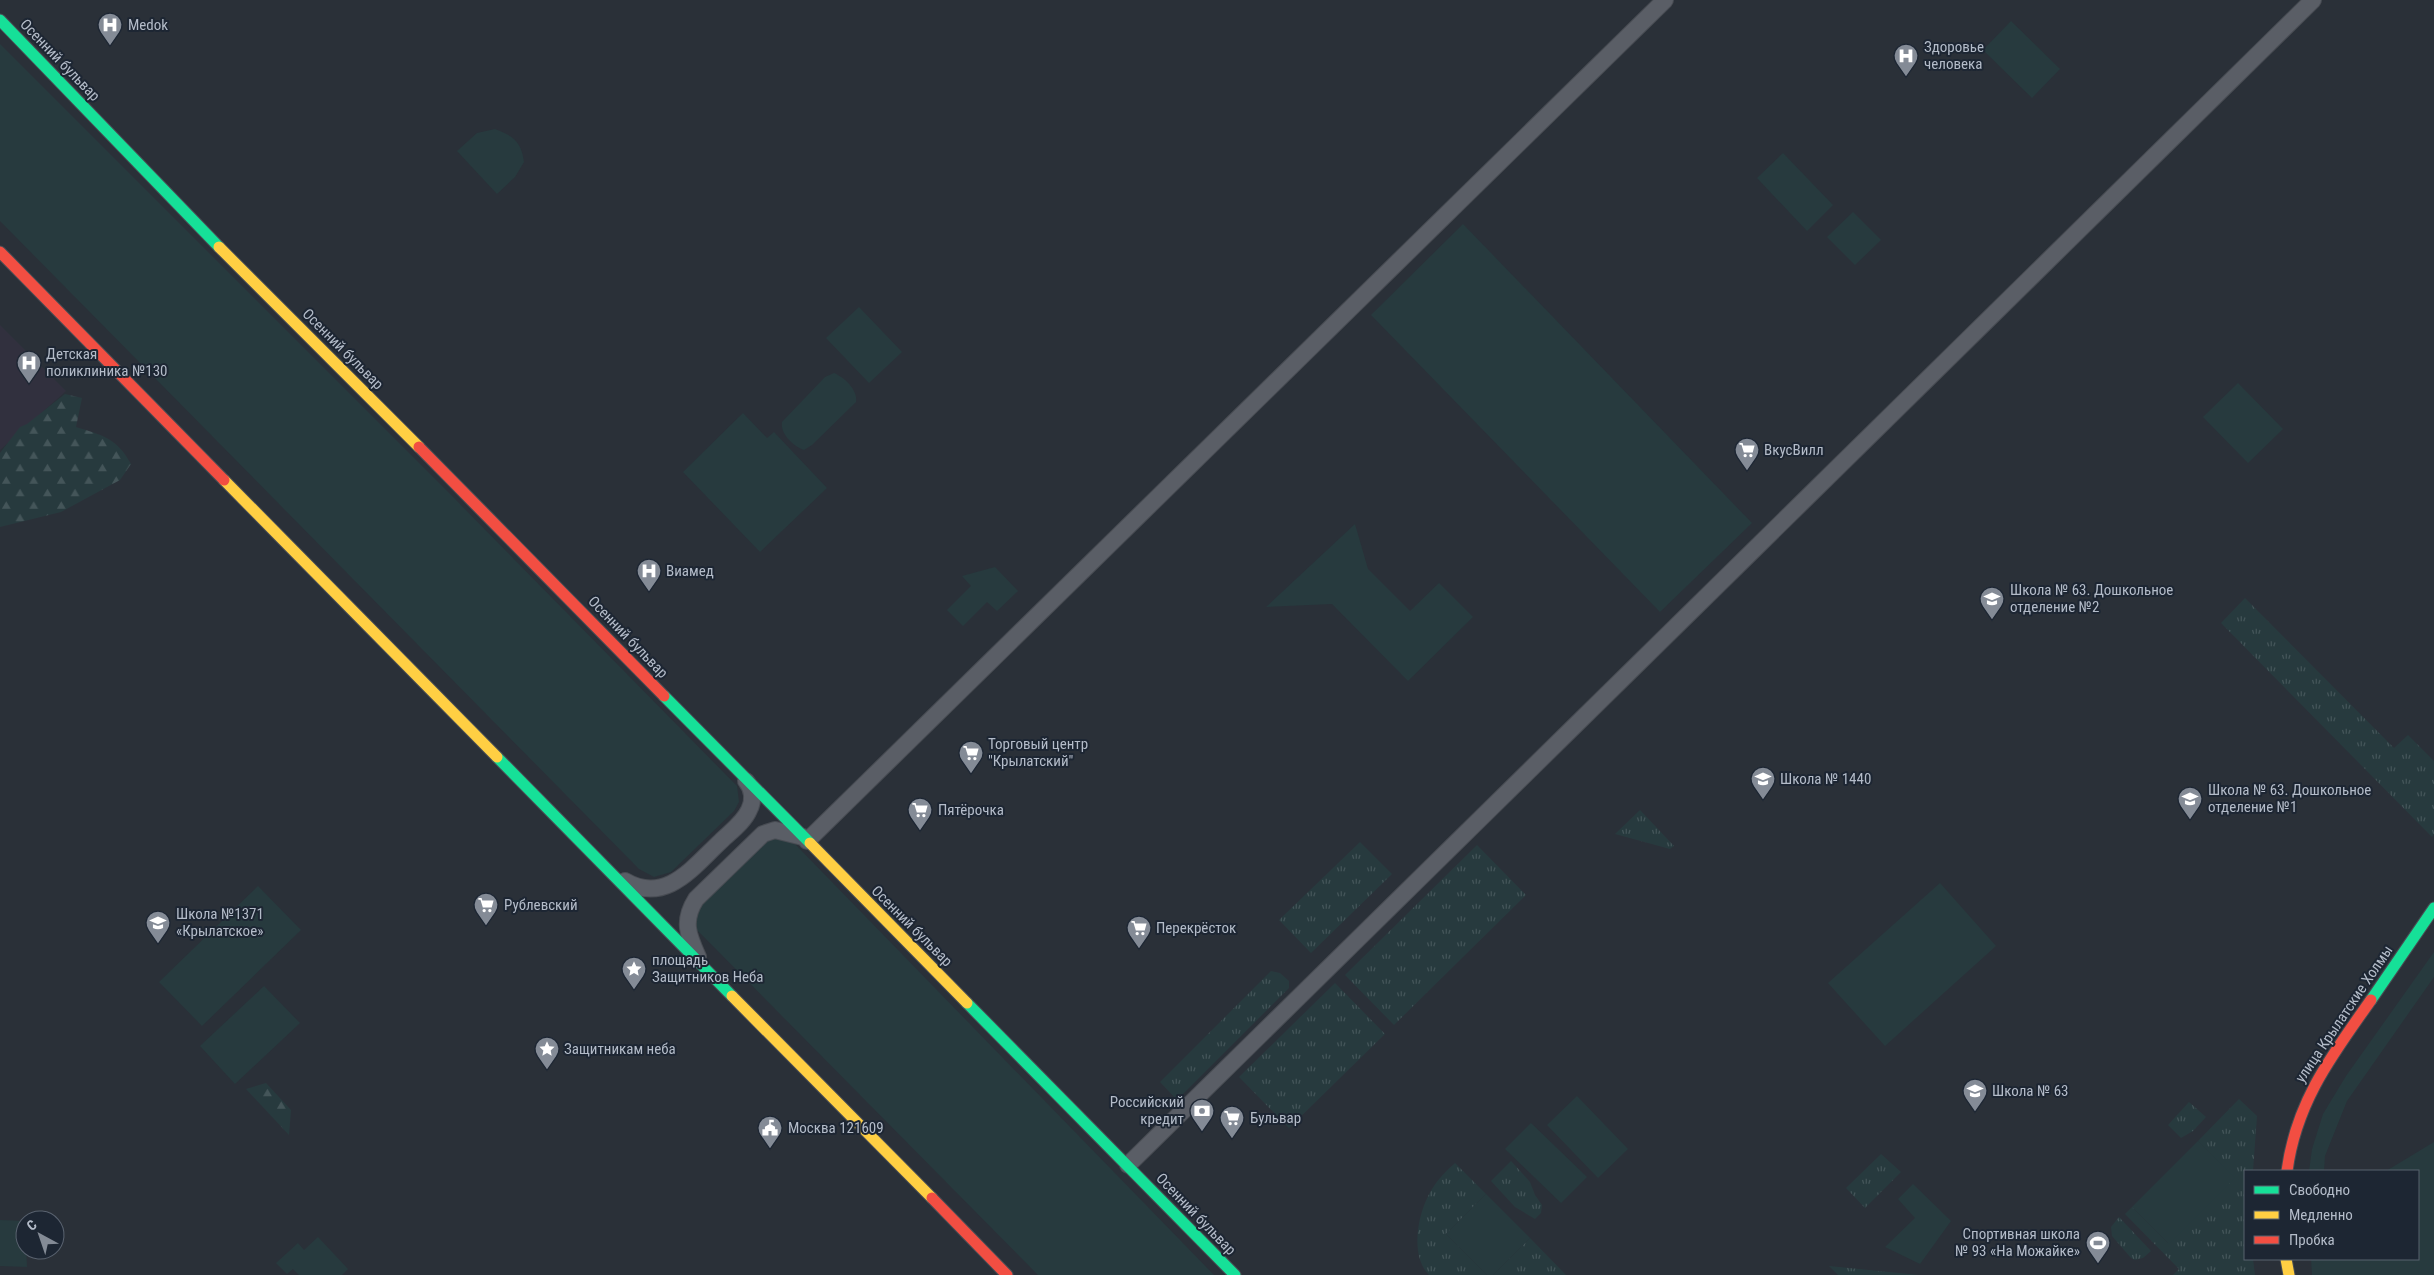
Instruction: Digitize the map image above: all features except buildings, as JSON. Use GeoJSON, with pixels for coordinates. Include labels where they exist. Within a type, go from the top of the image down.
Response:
{"type":"FeatureCollection","features":[{"type":"Feature","properties":{"kind":"street"},"geometry":{"type":"LineString","coordinates":[[702,965],[692,942],[686,919],[688,910],[696,899],[763,834],[775,830],[805,839],[1665,0]]}},
{"type":"Feature","properties":{"kind":"street"},"geometry":{"type":"LineString","coordinates":[[1128,1165],[2313,0]]}},
{"type":"Feature","properties":{"kind":"street","name":"Осенний бульвар"},"geometry":{"type":"LineString","coordinates":[[0,20],[221,249],[445,473],[1235,1275]]}},
{"type":"Feature","properties":{"kind":"street"},"geometry":{"type":"LineString","coordinates":[[0,252],[1007,1275]]}},
{"type":"Feature","properties":{"kind":"street"},"geometry":{"type":"LineString","coordinates":[[610,872],[636,888],[646,890],[660,889],[682,878],[749,810],[751,791],[740,773]]}},
{"type":"Feature","properties":{"kind":"street","name":"улица Крылатские Холмы"},"geometry":{"type":"LineString","coordinates":[[2287,1170],[2292,1137],[2300,1111],[2317,1078],[2434,908]]}},
{"type":"Feature","properties":{"kind":"street"},"geometry":{"type":"LineString","coordinates":[[2286,1260],[2289,1275]]}},
{"type":"Feature","properties":{"kind":"shaded area","name":"Детская поликлиника №130"},"geometry":{"type":"Polygon","coordinates":[[[0,325],[66,391],[0,450],[0,325]]]}},
{"type":"Feature","properties":{"kind":"green space"},"geometry":{"type":"Polygon","coordinates":[[[2011,21],[2060,69],[2032,98],[1983,50],[2011,21]]]}},
{"type":"Feature","properties":{"kind":"green space"},"geometry":{"type":"Polygon","coordinates":[[[0,44],[455,499],[737,786],[739,802],[734,811],[671,872],[654,877],[639,869],[0,221],[0,44]]]}},
{"type":"Feature","properties":{"kind":"green space"},"geometry":{"type":"Polygon","coordinates":[[[495,129],[507,134],[516,141],[521,149],[524,162],[515,177],[497,194],[457,151],[477,133],[495,129]]]}},
{"type":"Feature","properties":{"kind":"green space"},"geometry":{"type":"Polygon","coordinates":[[[1783,153],[1833,205],[1807,231],[1757,178],[1783,153]]]}},
{"type":"Feature","properties":{"kind":"green space"},"geometry":{"type":"Polygon","coordinates":[[[1853,212],[1881,240],[1855,265],[1827,237],[1853,212]]]}},
{"type":"Feature","properties":{"kind":"green space"},"geometry":{"type":"Polygon","coordinates":[[[1463,224],[1752,523],[1660,612],[1371,315],[1463,224]]]}},
{"type":"Feature","properties":{"kind":"green space"},"geometry":{"type":"Polygon","coordinates":[[[859,307],[902,352],[869,383],[826,338],[859,307]]]}},
{"type":"Feature","properties":{"kind":"green space"},"geometry":{"type":"Polygon","coordinates":[[[834,373],[850,384],[855,393],[856,402],[812,445],[804,450],[788,439],[783,431],[782,422],[825,377],[834,373]]]}},
{"type":"Feature","properties":{"kind":"green space"},"geometry":{"type":"Polygon","coordinates":[[[2238,383],[2283,429],[2248,463],[2203,417],[2238,383]]]}},
{"type":"Feature","properties":{"kind":"green space"},"geometry":{"type":"Polygon","coordinates":[[[65,394],[82,398],[76,427],[101,435],[114,443],[126,455],[131,464],[120,480],[61,512],[0,527],[0,453],[20,427],[27,424],[65,394]]]}},
{"type":"Feature","properties":{"kind":"green space"},"geometry":{"type":"Polygon","coordinates":[[[743,413],[767,438],[774,432],[827,488],[760,552],[683,472],[743,413]]]}},
{"type":"Feature","properties":{"kind":"green space"},"geometry":{"type":"Polygon","coordinates":[[[1355,524],[1368,569],[1410,611],[1439,583],[1473,617],[1408,681],[1332,604],[1266,607],[1355,524]]]}},
{"type":"Feature","properties":{"kind":"green space"},"geometry":{"type":"Polygon","coordinates":[[[995,567],[1018,591],[997,611],[987,602],[963,626],[947,610],[971,586],[962,576],[995,567]]]}},
{"type":"Feature","properties":{"kind":"green space"},"geometry":{"type":"Polygon","coordinates":[[[2245,598],[2394,748],[2408,735],[2434,761],[2434,834],[2432,837],[2221,623],[2245,598]]]}},
{"type":"Feature","properties":{"kind":"green space"},"geometry":{"type":"Polygon","coordinates":[[[1640,810],[1674,846],[1670,849],[1615,834],[1640,810]]]}},
{"type":"Feature","properties":{"kind":"green space"},"geometry":{"type":"Polygon","coordinates":[[[776,837],[795,844],[1214,1275],[1038,1275],[698,931],[694,922],[700,905],[758,845],[776,837]]]}},
{"type":"Feature","properties":{"kind":"green space"},"geometry":{"type":"Polygon","coordinates":[[[1360,842],[1392,874],[1311,953],[1279,920],[1360,842]]]}},
{"type":"Feature","properties":{"kind":"green space"},"geometry":{"type":"Polygon","coordinates":[[[1477,845],[1526,895],[1394,1025],[1345,975],[1477,845]]]}},
{"type":"Feature","properties":{"kind":"green space"},"geometry":{"type":"Polygon","coordinates":[[[1940,883],[1996,946],[1885,1046],[1828,983],[1940,883]]]}},
{"type":"Feature","properties":{"kind":"green space"},"geometry":{"type":"Polygon","coordinates":[[[258,886],[301,930],[202,1026],[159,982],[258,886]]]}},
{"type":"Feature","properties":{"kind":"green space"},"geometry":{"type":"Polygon","coordinates":[[[2434,952],[2434,977],[2347,1101],[2325,1156],[2324,1170],[2309,1170],[2312,1149],[2323,1114],[2346,1076],[2434,952]]]}},
{"type":"Feature","properties":{"kind":"green space"},"geometry":{"type":"Polygon","coordinates":[[[1271,971],[1280,973],[1289,981],[1289,988],[1177,1100],[1160,1082],[1271,971]]]}},
{"type":"Feature","properties":{"kind":"green space"},"geometry":{"type":"Polygon","coordinates":[[[1335,983],[1385,1034],[1289,1128],[1239,1077],[1335,983]]]}},
{"type":"Feature","properties":{"kind":"green space"},"geometry":{"type":"Polygon","coordinates":[[[264,986],[300,1023],[235,1084],[200,1046],[264,986]]]}},
{"type":"Feature","properties":{"kind":"green space"},"geometry":{"type":"Polygon","coordinates":[[[266,1083],[291,1110],[289,1135],[246,1089],[266,1083]]]}},
{"type":"Feature","properties":{"kind":"green space"},"geometry":{"type":"Polygon","coordinates":[[[1577,1096],[1628,1149],[1598,1178],[1547,1125],[1577,1096]]]}},
{"type":"Feature","properties":{"kind":"green space"},"geometry":{"type":"Polygon","coordinates":[[[2239,1099],[2257,1116],[2253,1170],[2244,1170],[2244,1260],[2253,1260],[2255,1275],[2173,1275],[2179,1269],[2125,1214],[2132,1207],[2168,1243],[2234,1178],[2198,1141],[2239,1099]]]}},
{"type":"Feature","properties":{"kind":"green space"},"geometry":{"type":"Polygon","coordinates":[[[2189,1102],[2206,1117],[2193,1131],[2181,1138],[2168,1125],[2189,1102]]]}},
{"type":"Feature","properties":{"kind":"green space"},"geometry":{"type":"Polygon","coordinates":[[[1531,1123],[1587,1177],[1561,1203],[1505,1149],[1531,1123]]]}},
{"type":"Feature","properties":{"kind":"green space"},"geometry":{"type":"Polygon","coordinates":[[[2198,1141],[2235,1178],[2169,1244],[2132,1207],[2198,1141]]]}},
{"type":"Feature","properties":{"kind":"green space"},"geometry":{"type":"Polygon","coordinates":[[[2434,1142],[2434,1275],[2312,1275],[2311,1260],[2419,1260],[2419,1170],[2388,1170],[2434,1142]]]}},
{"type":"Feature","properties":{"kind":"green space"},"geometry":{"type":"Polygon","coordinates":[[[1881,1154],[1901,1172],[1865,1208],[1846,1188],[1881,1154]]]}},
{"type":"Feature","properties":{"kind":"green space"},"geometry":{"type":"Polygon","coordinates":[[[1511,1161],[1530,1182],[1535,1195],[1542,1205],[1541,1213],[1535,1219],[1515,1207],[1491,1181],[1511,1161]]]}},
{"type":"Feature","properties":{"kind":"green space"},"geometry":{"type":"Polygon","coordinates":[[[1455,1163],[1486,1194],[1446,1234],[1487,1275],[1429,1275],[1419,1256],[1417,1245],[1418,1233],[1427,1198],[1442,1175],[1455,1163]]]}},
{"type":"Feature","properties":{"kind":"green space"},"geometry":{"type":"Polygon","coordinates":[[[1913,1184],[1951,1221],[1920,1264],[1885,1247],[1915,1218],[1898,1199],[1913,1184]]]}},
{"type":"Feature","properties":{"kind":"green space"},"geometry":{"type":"Polygon","coordinates":[[[1486,1194],[1530,1238],[1493,1275],[1487,1275],[1446,1234],[1486,1194]]]}},
{"type":"Feature","properties":{"kind":"green space"},"geometry":{"type":"Polygon","coordinates":[[[2119,1217],[2151,1251],[2143,1258],[2135,1260],[2131,1258],[2112,1236],[2111,1227],[2119,1217]]]}},
{"type":"Feature","properties":{"kind":"green space"},"geometry":{"type":"Polygon","coordinates":[[[0,1220],[15,1221],[15,1260],[27,1260],[27,1267],[0,1266],[0,1220]]]}},
{"type":"Feature","properties":{"kind":"green space"},"geometry":{"type":"Polygon","coordinates":[[[318,1237],[348,1269],[342,1275],[299,1275],[293,1269],[287,1274],[276,1263],[298,1243],[304,1250],[318,1237]]]}},
{"type":"Feature","properties":{"kind":"green space"},"geometry":{"type":"Polygon","coordinates":[[[1530,1238],[1566,1275],[1493,1275],[1530,1238]]]}},
{"type":"Feature","properties":{"kind":"green space"},"geometry":{"type":"Polygon","coordinates":[[[1829,1266],[1919,1275],[1838,1275],[1829,1266]]]}},
{"type":"Feature","properties":{"kind":"traffic: fast"},"geometry":{"type":"LineString","coordinates":[[0,20],[219,247]]}},
{"type":"Feature","properties":{"kind":"traffic: fast"},"geometry":{"type":"LineString","coordinates":[[664,696],[810,843]]}},
{"type":"Feature","properties":{"kind":"traffic: fast"},"geometry":{"type":"LineString","coordinates":[[497,757],[732,996]]}},
{"type":"Feature","properties":{"kind":"traffic: fast"},"geometry":{"type":"LineString","coordinates":[[2371,1000],[2434,908]]}},
{"type":"Feature","properties":{"kind":"traffic: fast"},"geometry":{"type":"LineString","coordinates":[[967,1003],[1235,1275]]}},
{"type":"Feature","properties":{"kind":"traffic: slow"},"geometry":{"type":"LineString","coordinates":[[219,247],[419,447]]}},
{"type":"Feature","properties":{"kind":"traffic: slow"},"geometry":{"type":"LineString","coordinates":[[224,480],[497,757]]}},
{"type":"Feature","properties":{"kind":"traffic: slow"},"geometry":{"type":"LineString","coordinates":[[810,843],[967,1003]]}},
{"type":"Feature","properties":{"kind":"traffic: slow"},"geometry":{"type":"LineString","coordinates":[[732,996],[932,1198]]}},
{"type":"Feature","properties":{"kind":"traffic: slow"},"geometry":{"type":"LineString","coordinates":[[2286,1260],[2289,1275]]}},
{"type":"Feature","properties":{"kind":"traffic: jam"},"geometry":{"type":"LineString","coordinates":[[0,252],[224,480]]}},
{"type":"Feature","properties":{"kind":"traffic: jam"},"geometry":{"type":"LineString","coordinates":[[419,447],[664,696]]}},
{"type":"Feature","properties":{"kind":"traffic: jam"},"geometry":{"type":"LineString","coordinates":[[2287,1170],[2298,1123],[2307,1101],[2330,1060],[2371,1000]]}},
{"type":"Feature","properties":{"kind":"traffic: jam"},"geometry":{"type":"LineString","coordinates":[[932,1198],[1007,1275]]}},
{"type":"Feature","properties":{"kind":"place","name":"Medok"},"geometry":{"type":"Point","coordinates":[110,46]}},
{"type":"Feature","properties":{"kind":"place","name":"Здоровье человека"},"geometry":{"type":"Point","coordinates":[1906,77]}},
{"type":"Feature","properties":{"kind":"place","name":"Детская поликлиника №130"},"geometry":{"type":"Point","coordinates":[29,384]}},
{"type":"Feature","properties":{"kind":"place","name":"ВкусВилл"},"geometry":{"type":"Point","coordinates":[1747,471]}},
{"type":"Feature","properties":{"kind":"place","name":"Виамед"},"geometry":{"type":"Point","coordinates":[649,592]}},
{"type":"Feature","properties":{"kind":"place","name":"Школа № 63. Дошкольное отделение №2"},"geometry":{"type":"Point","coordinates":[1992,620]}},
{"type":"Feature","properties":{"kind":"place","name":"Торговый центр \"Крылатский\""},"geometry":{"type":"Point","coordinates":[971,774]}},
{"type":"Feature","properties":{"kind":"place","name":"Школа № 1440"},"geometry":{"type":"Point","coordinates":[1763,800]}},
{"type":"Feature","properties":{"kind":"place","name":"Школа № 63. Дошкольное отделение №1"},"geometry":{"type":"Point","coordinates":[2190,820]}},
{"type":"Feature","properties":{"kind":"place","name":"Пятёрочка"},"geometry":{"type":"Point","coordinates":[920,831]}},
{"type":"Feature","properties":{"kind":"place","name":"Рублевский"},"geometry":{"type":"Point","coordinates":[486,926]}},
{"type":"Feature","properties":{"kind":"place","name":"Школа №1371 «Крылатское»"},"geometry":{"type":"Point","coordinates":[158,944]}},
{"type":"Feature","properties":{"kind":"place","name":"Перекрёсток"},"geometry":{"type":"Point","coordinates":[1139,949]}},
{"type":"Feature","properties":{"kind":"place","name":"площадь Защитников Неба"},"geometry":{"type":"Point","coordinates":[634,990]}},
{"type":"Feature","properties":{"kind":"place","name":"Защитникам неба"},"geometry":{"type":"Point","coordinates":[547,1070]}},
{"type":"Feature","properties":{"kind":"place","name":"Школа № 63"},"geometry":{"type":"Point","coordinates":[1975,1112]}},
{"type":"Feature","properties":{"kind":"place","name":"Российский кредит"},"geometry":{"type":"Point","coordinates":[1202,1132]}},
{"type":"Feature","properties":{"kind":"place","name":"Бульвар"},"geometry":{"type":"Point","coordinates":[1232,1139]}},
{"type":"Feature","properties":{"kind":"place","name":"Москва 121609"},"geometry":{"type":"Point","coordinates":[770,1149]}},
{"type":"Feature","properties":{"kind":"place","name":"Спортивная школа № 93 «На Можайке»"},"geometry":{"type":"Point","coordinates":[2098,1264]}}]}
